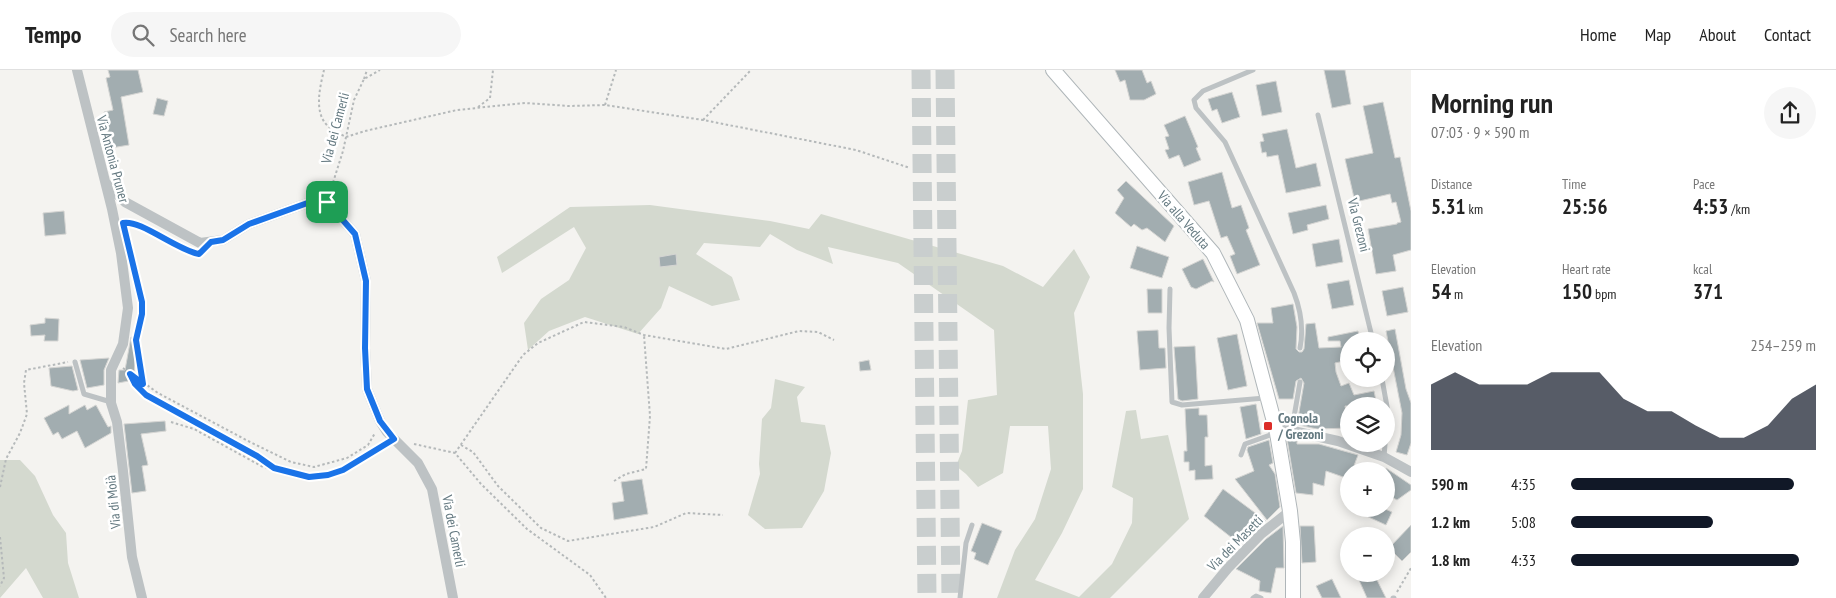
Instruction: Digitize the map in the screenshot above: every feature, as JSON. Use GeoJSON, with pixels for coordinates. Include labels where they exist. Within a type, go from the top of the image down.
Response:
{"type":"FeatureCollection","features":[{"type":"Feature","properties":{"kind":"street","name":"Via Antonia Pruner"},"geometry":{"type":"LineString","coordinates":[[77,70],[106,183],[121,253],[128,308],[123,344]]}},
{"type":"Feature","properties":{"kind":"street","name":"Via alla Veduta"},"geometry":{"type":"LineString","coordinates":[[1054,70],[1212,253],[1247,320],[1276,430],[1290,510],[1293,542],[1293,598]]}},
{"type":"Feature","properties":{"kind":"street"},"geometry":{"type":"LineString","coordinates":[[106,183],[125,202],[200,243],[223,240],[249,224],[313,201],[327,202]]}},
{"type":"Feature","properties":{"kind":"street","name":"Via dei Camerli"},"geometry":{"type":"LineString","coordinates":[[327,202],[355,234],[366,281],[365,348],[367,389],[380,421],[418,463],[432,489],[453,598]]}},
{"type":"Feature","properties":{"kind":"street","name":"Via di Moià"},"geometry":{"type":"LineString","coordinates":[[123,344],[111,370],[111,403],[117,422],[132,557],[142,598]]}},
{"type":"Feature","properties":{"kind":"street"},"geometry":{"type":"LineString","coordinates":[[1276,430],[1322,437],[1384,457],[1411,472]]}},
{"type":"Feature","properties":{"kind":"street","name":"Via dei Masetti"},"geometry":{"type":"LineString","coordinates":[[1203,598],[1228,568],[1261,534],[1290,510]]}},
{"type":"Feature","properties":{"kind":"lane"},"geometry":{"type":"LineString","coordinates":[[1253,70],[1203,91],[1194,100],[1196,108],[1224,142],[1294,293],[1302,318],[1300,348]]}},
{"type":"Feature","properties":{"kind":"lane","name":"Via Grezoni"},"geometry":{"type":"LineString","coordinates":[[1318,115],[1371,332]]}},
{"type":"Feature","properties":{"kind":"lane"},"geometry":{"type":"LineString","coordinates":[[1170,289],[1169,328],[1172,402],[1182,405],[1267,398]]}},
{"type":"Feature","properties":{"kind":"lane"},"geometry":{"type":"LineString","coordinates":[[75,362],[84,394],[111,403]]}},
{"type":"Feature","properties":{"kind":"lane"},"geometry":{"type":"LineString","coordinates":[[1241,454],[1245,444],[1276,430],[1279,423],[1294,417],[1300,382]]}},
{"type":"Feature","properties":{"kind":"lane"},"geometry":{"type":"LineString","coordinates":[[1384,452],[1384,457]]}},
{"type":"Feature","properties":{"kind":"lane"},"geometry":{"type":"LineString","coordinates":[[960,598],[966,543],[972,525]]}},
{"type":"Feature","properties":{"kind":"lane"},"geometry":{"type":"LineString","coordinates":[[1253,598],[1256,596],[1261,598]]}},
{"type":"Feature","properties":{"kind":"path"},"geometry":{"type":"LineString","coordinates":[[324,70],[320,87],[319,113],[328,126],[346,137],[364,131],[457,110],[525,103],[569,106],[606,105],[702,120],[856,150],[910,168]]}},
{"type":"Feature","properties":{"kind":"path"},"geometry":{"type":"LineString","coordinates":[[364,79],[367,70]]}},
{"type":"Feature","properties":{"kind":"path","name":"Via dei Camerli"},"geometry":{"type":"LineString","coordinates":[[327,202],[343,152],[354,100],[364,79],[380,70]]}},
{"type":"Feature","properties":{"kind":"path"},"geometry":{"type":"LineString","coordinates":[[476,108],[490,98],[493,70]]}},
{"type":"Feature","properties":{"kind":"path"},"geometry":{"type":"LineString","coordinates":[[606,105],[616,70]]}},
{"type":"Feature","properties":{"kind":"path"},"geometry":{"type":"LineString","coordinates":[[702,120],[751,70]]}},
{"type":"Feature","properties":{"kind":"path"},"geometry":{"type":"LineString","coordinates":[[123,223],[128,222],[139,225],[191,253],[199,254],[211,242]]}},
{"type":"Feature","properties":{"kind":"path"},"geometry":{"type":"LineString","coordinates":[[134,267],[142,302],[142,314],[136,340],[143,384]]}},
{"type":"Feature","properties":{"kind":"path"},"geometry":{"type":"LineString","coordinates":[[455,453],[523,356],[538,343],[584,322],[624,327],[644,335],[726,349],[799,332],[818,332],[834,340]]}},
{"type":"Feature","properties":{"kind":"path"},"geometry":{"type":"LineString","coordinates":[[614,481],[626,474],[646,469],[650,416],[644,335]]}},
{"type":"Feature","properties":{"kind":"path"},"geometry":{"type":"LineString","coordinates":[[0,487],[6,459],[27,414],[24,383],[26,370],[75,362]]}},
{"type":"Feature","properties":{"kind":"path"},"geometry":{"type":"LineString","coordinates":[[274,468],[257,456],[146,395],[135,384],[130,374],[143,384],[250,442],[291,462],[314,467],[347,458],[368,445],[380,421]]}},
{"type":"Feature","properties":{"kind":"path"},"geometry":{"type":"LineString","coordinates":[[171,422],[194,429],[263,467],[309,477],[328,475],[343,470],[397,441],[421,444],[455,453],[481,484],[527,529],[590,575],[606,598]]}},
{"type":"Feature","properties":{"kind":"path"},"geometry":{"type":"LineString","coordinates":[[461,445],[473,452],[498,486],[541,528],[568,541],[654,526],[686,513],[723,514]]}},
{"type":"Feature","properties":{"kind":"path"},"geometry":{"type":"LineString","coordinates":[[0,537],[4,578],[0,586]]}},
{"type":"Feature","properties":{"kind":"path"},"geometry":{"type":"LineString","coordinates":[[1393,598],[1411,568]]}},
{"type":"Feature","properties":{"kind":"shaded area"},"geometry":{"type":"Polygon","coordinates":[[[650,205],[770,221],[809,229],[821,214],[1003,266],[1043,287],[1074,249],[1090,277],[1074,313],[1083,394],[1083,489],[1062,533],[1035,580],[1079,597],[1112,564],[1132,523],[1133,498],[1112,487],[1126,411],[1136,410],[1141,439],[1168,435],[1189,519],[1110,598],[997,598],[1015,550],[1035,519],[1051,469],[1048,426],[1010,426],[1003,473],[978,487],[956,466],[962,451],[968,400],[997,395],[994,330],[898,263],[828,247],[833,264],[797,250],[770,234],[760,247],[704,243],[696,254],[732,277],[740,300],[712,306],[669,286],[661,308],[638,334],[585,317],[549,331],[528,350],[524,323],[541,299],[569,280],[586,248],[574,227],[502,273],[497,257],[570,207],[650,205]]]}},
{"type":"Feature","properties":{"kind":"shaded area"},"geometry":{"type":"Polygon","coordinates":[[[775,379],[805,387],[797,397],[801,422],[825,425],[831,453],[824,491],[802,528],[765,529],[748,515],[760,474],[762,419],[771,408],[775,379]]]}},
{"type":"Feature","properties":{"kind":"shaded area"},"geometry":{"type":"Polygon","coordinates":[[[0,460],[20,460],[35,476],[53,515],[66,533],[68,563],[79,598],[43,598],[26,568],[0,598],[0,460]]]}},
{"type":"Feature","properties":{"kind":"building"},"geometry":{"type":"Polygon","coordinates":[[[108,70],[138,70],[143,92],[121,97],[129,145],[111,148],[104,112],[113,110],[106,78],[110,77],[108,70]]]}},
{"type":"Feature","properties":{"kind":"building"},"geometry":{"type":"Polygon","coordinates":[[[1115,70],[1142,70],[1147,83],[1151,81],[1156,94],[1144,100],[1130,100],[1125,80],[1120,82],[1115,70]]]}},
{"type":"Feature","properties":{"kind":"building"},"geometry":{"type":"Polygon","coordinates":[[[1324,70],[1345,70],[1351,104],[1332,108],[1324,70]]]}},
{"type":"Feature","properties":{"kind":"building"},"geometry":{"type":"Polygon","coordinates":[[[1276,81],[1282,112],[1262,116],[1256,85],[1276,81]]]}},
{"type":"Feature","properties":{"kind":"building"},"geometry":{"type":"Polygon","coordinates":[[[1232,92],[1240,117],[1222,123],[1217,109],[1212,111],[1208,99],[1232,92]]]}},
{"type":"Feature","properties":{"kind":"building"},"geometry":{"type":"Polygon","coordinates":[[[157,98],[168,101],[164,116],[153,114],[157,98]]]}},
{"type":"Feature","properties":{"kind":"building"},"geometry":{"type":"Polygon","coordinates":[[[1383,102],[1395,158],[1400,157],[1411,211],[1411,250],[1393,255],[1396,271],[1376,274],[1368,229],[1401,222],[1396,202],[1392,203],[1390,194],[1355,202],[1345,159],[1373,153],[1363,106],[1383,102]]]}},
{"type":"Feature","properties":{"kind":"building"},"geometry":{"type":"Polygon","coordinates":[[[1185,116],[1198,147],[1196,148],[1201,160],[1184,167],[1179,155],[1169,159],[1165,150],[1169,149],[1165,137],[1169,136],[1164,125],[1185,116]]]}},
{"type":"Feature","properties":{"kind":"building"},"geometry":{"type":"Polygon","coordinates":[[[1287,129],[1296,168],[1316,163],[1321,186],[1286,193],[1278,155],[1267,157],[1266,152],[1262,153],[1260,142],[1264,141],[1262,134],[1287,129]]]}},
{"type":"Feature","properties":{"kind":"building"},"geometry":{"type":"Polygon","coordinates":[[[1222,172],[1232,208],[1241,205],[1249,228],[1246,230],[1260,265],[1237,274],[1230,256],[1235,254],[1227,236],[1221,238],[1209,201],[1194,205],[1188,182],[1222,172]]]}},
{"type":"Feature","properties":{"kind":"building"},"geometry":{"type":"Polygon","coordinates":[[[1126,181],[1174,226],[1165,242],[1147,228],[1142,230],[1134,224],[1131,227],[1115,213],[1124,198],[1117,190],[1126,181]]]}},
{"type":"Feature","properties":{"kind":"building"},"geometry":{"type":"Polygon","coordinates":[[[1326,205],[1329,219],[1307,225],[1308,230],[1293,234],[1288,213],[1326,205]]]}},
{"type":"Feature","properties":{"kind":"building"},"geometry":{"type":"Polygon","coordinates":[[[64,211],[66,234],[45,236],[43,213],[64,211]]]}},
{"type":"Feature","properties":{"kind":"building"},"geometry":{"type":"Polygon","coordinates":[[[1339,239],[1343,262],[1316,267],[1312,244],[1339,239]]]}},
{"type":"Feature","properties":{"kind":"building"},"geometry":{"type":"Polygon","coordinates":[[[1137,246],[1169,257],[1162,278],[1130,268],[1137,246]]]}},
{"type":"Feature","properties":{"kind":"building"},"geometry":{"type":"Polygon","coordinates":[[[676,254],[677,265],[660,267],[659,257],[676,254]]]}},
{"type":"Feature","properties":{"kind":"building"},"geometry":{"type":"Polygon","coordinates":[[[1203,259],[1214,282],[1212,281],[1196,289],[1191,287],[1182,269],[1203,259]]]}},
{"type":"Feature","properties":{"kind":"building"},"geometry":{"type":"Polygon","coordinates":[[[1349,280],[1354,305],[1332,309],[1327,284],[1349,280]]]}},
{"type":"Feature","properties":{"kind":"building"},"geometry":{"type":"Polygon","coordinates":[[[1403,287],[1408,312],[1387,316],[1382,291],[1403,287]]]}},
{"type":"Feature","properties":{"kind":"building"},"geometry":{"type":"Polygon","coordinates":[[[1147,289],[1162,289],[1162,313],[1148,313],[1147,289]]]}},
{"type":"Feature","properties":{"kind":"building"},"geometry":{"type":"Polygon","coordinates":[[[1293,304],[1297,327],[1296,349],[1299,352],[1302,352],[1304,349],[1306,324],[1315,323],[1319,348],[1340,347],[1340,362],[1335,363],[1340,387],[1351,387],[1354,395],[1374,391],[1375,397],[1340,397],[1340,428],[1317,429],[1294,424],[1298,418],[1304,383],[1301,378],[1296,381],[1293,399],[1279,399],[1257,323],[1273,323],[1271,308],[1293,304]]]}},
{"type":"Feature","properties":{"kind":"building"},"geometry":{"type":"Polygon","coordinates":[[[45,318],[59,319],[58,341],[44,341],[45,335],[31,336],[30,325],[45,323],[45,318]]]}},
{"type":"Feature","properties":{"kind":"building"},"geometry":{"type":"Polygon","coordinates":[[[1395,329],[1406,389],[1411,403],[1411,443],[1407,455],[1396,452],[1401,435],[1402,413],[1395,377],[1395,332],[1386,331],[1395,329]]]}},
{"type":"Feature","properties":{"kind":"building"},"geometry":{"type":"Polygon","coordinates":[[[1158,330],[1159,348],[1165,348],[1166,368],[1140,370],[1137,331],[1158,330]]]}},
{"type":"Feature","properties":{"kind":"building"},"geometry":{"type":"Polygon","coordinates":[[[1237,334],[1247,386],[1228,390],[1217,338],[1237,334]]]}},
{"type":"Feature","properties":{"kind":"building"},"geometry":{"type":"Polygon","coordinates":[[[1340,335],[1340,341],[1328,341],[1328,337],[1340,335]]]}},
{"type":"Feature","properties":{"kind":"building"},"geometry":{"type":"Polygon","coordinates":[[[131,337],[136,338],[134,380],[118,383],[119,370],[125,370],[131,337]]]}},
{"type":"Feature","properties":{"kind":"building"},"geometry":{"type":"Polygon","coordinates":[[[1195,346],[1198,399],[1182,401],[1178,399],[1174,347],[1195,346]]]}},
{"type":"Feature","properties":{"kind":"building"},"geometry":{"type":"Polygon","coordinates":[[[109,358],[104,370],[104,385],[87,388],[80,360],[109,358]]]}},
{"type":"Feature","properties":{"kind":"building"},"geometry":{"type":"Polygon","coordinates":[[[869,360],[871,370],[860,371],[859,362],[869,360]]]}},
{"type":"Feature","properties":{"kind":"building"},"geometry":{"type":"Polygon","coordinates":[[[72,366],[78,390],[73,391],[51,386],[49,368],[72,366]]]}},
{"type":"Feature","properties":{"kind":"building"},"geometry":{"type":"Polygon","coordinates":[[[1256,404],[1261,434],[1246,439],[1240,407],[1256,404]]]}},
{"type":"Feature","properties":{"kind":"building"},"geometry":{"type":"Polygon","coordinates":[[[69,405],[69,414],[85,405],[87,410],[96,405],[108,427],[111,426],[111,433],[85,448],[77,431],[62,439],[58,432],[53,435],[44,418],[69,405]]]}},
{"type":"Feature","properties":{"kind":"building"},"geometry":{"type":"Polygon","coordinates":[[[1199,408],[1199,415],[1207,415],[1208,437],[1205,437],[1205,466],[1212,465],[1213,479],[1195,480],[1195,470],[1189,471],[1189,462],[1184,462],[1184,451],[1187,451],[1185,409],[1199,408]]]}},
{"type":"Feature","properties":{"kind":"building"},"geometry":{"type":"Polygon","coordinates":[[[165,421],[166,431],[141,434],[148,465],[142,466],[146,491],[132,493],[124,424],[165,421]]]}},
{"type":"Feature","properties":{"kind":"building"},"geometry":{"type":"Polygon","coordinates":[[[1287,439],[1297,439],[1297,444],[1319,444],[1340,450],[1340,452],[1358,455],[1355,462],[1340,462],[1340,476],[1326,471],[1324,486],[1313,483],[1313,495],[1296,493],[1287,439]]]}},
{"type":"Feature","properties":{"kind":"building"},"geometry":{"type":"Polygon","coordinates":[[[1269,440],[1273,463],[1269,465],[1275,474],[1280,507],[1267,520],[1235,479],[1254,471],[1247,450],[1248,447],[1269,440]]]}},
{"type":"Feature","properties":{"kind":"building"},"geometry":{"type":"Polygon","coordinates":[[[1395,474],[1411,485],[1411,490],[1397,500],[1395,499],[1395,474]]]}},
{"type":"Feature","properties":{"kind":"building"},"geometry":{"type":"Polygon","coordinates":[[[642,479],[648,514],[614,520],[612,503],[624,501],[621,482],[642,479]]]}},
{"type":"Feature","properties":{"kind":"building"},"geometry":{"type":"Polygon","coordinates":[[[1223,489],[1266,521],[1241,545],[1204,516],[1223,489]]]}},
{"type":"Feature","properties":{"kind":"building"},"geometry":{"type":"Polygon","coordinates":[[[1368,517],[1390,517],[1386,525],[1368,517]]]}},
{"type":"Feature","properties":{"kind":"building"},"geometry":{"type":"Polygon","coordinates":[[[982,523],[1002,531],[988,565],[974,559],[976,553],[971,551],[982,523]]]}},
{"type":"Feature","properties":{"kind":"building"},"geometry":{"type":"Polygon","coordinates":[[[1411,525],[1411,552],[1402,561],[1395,554],[1395,542],[1411,525]]]}},
{"type":"Feature","properties":{"kind":"building"},"geometry":{"type":"Polygon","coordinates":[[[1283,526],[1284,568],[1276,568],[1271,593],[1259,591],[1260,581],[1236,569],[1266,539],[1283,526]]]}},
{"type":"Feature","properties":{"kind":"building"},"geometry":{"type":"Polygon","coordinates":[[[1300,526],[1314,526],[1316,562],[1302,563],[1300,526]]]}},
{"type":"Feature","properties":{"kind":"building"},"geometry":{"type":"Polygon","coordinates":[[[1332,579],[1341,598],[1322,598],[1316,586],[1332,579]]]}},
{"type":"Feature","properties":{"kind":"building"},"geometry":{"type":"Polygon","coordinates":[[[1360,582],[1378,582],[1386,598],[1367,598],[1360,582]]]}},
{"type":"Feature","properties":{"kind":"tunnel"},"geometry":{"type":"LineString","coordinates":[[921,70],[927,598]]}},
{"type":"Feature","properties":{"kind":"tunnel"},"geometry":{"type":"LineString","coordinates":[[945,70],[951,598]]}},
{"type":"Feature","properties":{"kind":"place","name":"Cognola / Grezoni"},"geometry":{"type":"Point","coordinates":[1268,426]}},
{"type":"Feature","properties":{"kind":"route"},"geometry":{"type":"LineString","coordinates":[[313,201],[327,202],[355,234],[366,281],[365,348],[367,389],[380,421],[394,439],[343,470],[328,475],[309,477],[274,468],[257,456],[182,413],[146,395],[135,384],[130,374],[143,384],[136,340],[142,314],[142,302],[123,223],[128,222],[139,225],[172,244],[191,253],[199,254],[211,242],[223,240],[249,224],[313,201]]}}]}
